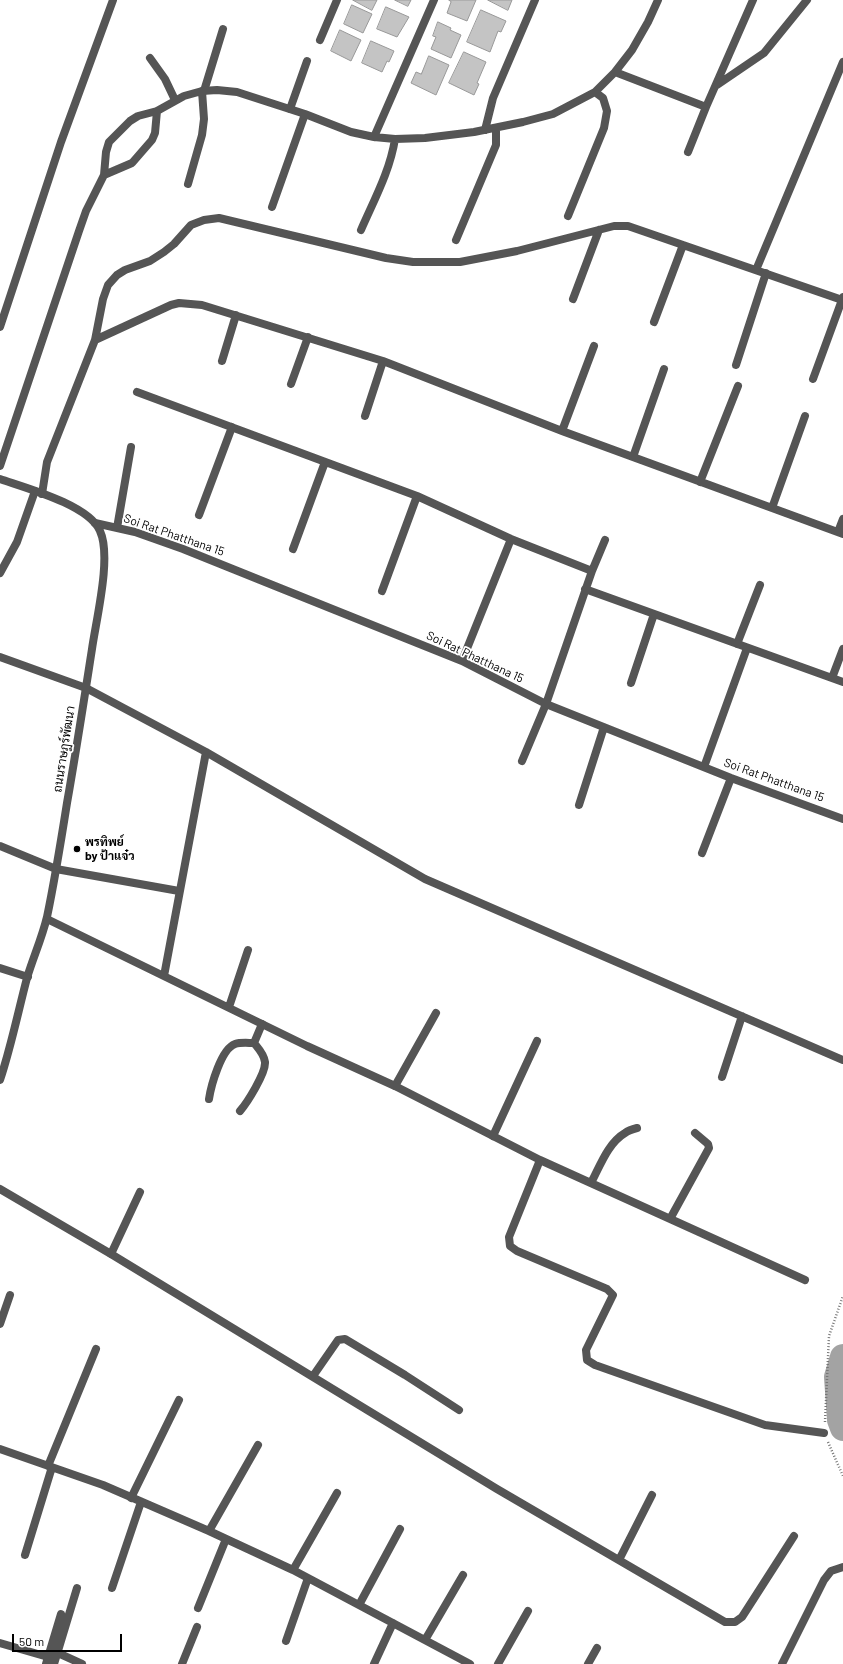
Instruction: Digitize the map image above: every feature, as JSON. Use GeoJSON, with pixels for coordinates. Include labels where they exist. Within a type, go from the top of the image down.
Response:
{"type":"FeatureCollection","features":[{"type":"Feature","properties":{"kind":"street"},"geometry":{"type":"LineString","coordinates":[[0,327],[61,142],[113,0]]}},
{"type":"Feature","properties":{"kind":"street"},"geometry":{"type":"LineString","coordinates":[[320,40],[337,0]]}},
{"type":"Feature","properties":{"kind":"street"},"geometry":{"type":"LineString","coordinates":[[374,137],[434,0]]}},
{"type":"Feature","properties":{"kind":"street"},"geometry":{"type":"LineString","coordinates":[[485,130],[493,98],[535,0]]}},
{"type":"Feature","properties":{"kind":"street"},"geometry":{"type":"LineString","coordinates":[[0,466],[86,211],[104,175],[106,152],[109,142],[130,121],[138,116],[157,111],[175,100],[203,91],[218,90],[237,92],[305,114],[351,132],[374,137],[395,139],[425,138],[496,128],[553,114],[595,92],[615,72],[632,50],[648,22],[658,0]]}},
{"type":"Feature","properties":{"kind":"street"},"geometry":{"type":"LineString","coordinates":[[688,152],[753,0]]}},
{"type":"Feature","properties":{"kind":"street"},"geometry":{"type":"LineString","coordinates":[[716,85],[764,53],[807,0]]}},
{"type":"Feature","properties":{"kind":"street"},"geometry":{"type":"LineString","coordinates":[[188,184],[202,135],[204,119],[203,91],[223,29]]}},
{"type":"Feature","properties":{"kind":"street"},"geometry":{"type":"LineString","coordinates":[[150,58],[165,79],[175,100]]}},
{"type":"Feature","properties":{"kind":"street"},"geometry":{"type":"LineString","coordinates":[[290,109],[307,61]]}},
{"type":"Feature","properties":{"kind":"street"},"geometry":{"type":"LineString","coordinates":[[756,270],[843,62]]}},
{"type":"Feature","properties":{"kind":"street"},"geometry":{"type":"LineString","coordinates":[[615,72],[706,107]]}},
{"type":"Feature","properties":{"kind":"street"},"geometry":{"type":"LineString","coordinates":[[568,216],[604,128],[607,111],[603,98],[595,92]]}},
{"type":"Feature","properties":{"kind":"street"},"geometry":{"type":"LineString","coordinates":[[104,175],[132,163],[152,140],[155,133],[157,111]]}},
{"type":"Feature","properties":{"kind":"street"},"geometry":{"type":"LineString","coordinates":[[272,207],[305,114]]}},
{"type":"Feature","properties":{"kind":"street"},"geometry":{"type":"LineString","coordinates":[[456,240],[496,145],[496,128]]}},
{"type":"Feature","properties":{"kind":"street"},"geometry":{"type":"LineString","coordinates":[[361,230],[388,168],[393,154],[395,139]]}},
{"type":"Feature","properties":{"kind":"street"},"geometry":{"type":"LineString","coordinates":[[0,573],[17,542],[38,492],[47,462],[94,340],[103,299],[108,285],[117,275],[125,270],[150,261],[164,252],[192,225],[204,220],[219,218],[386,258],[413,262],[440,263],[460,262],[517,251],[614,226],[628,226],[843,298],[813,380]]}},
{"type":"Feature","properties":{"kind":"street"},"geometry":{"type":"LineString","coordinates":[[573,299],[599,230]]}},
{"type":"Feature","properties":{"kind":"street"},"geometry":{"type":"LineString","coordinates":[[654,322],[683,245]]}},
{"type":"Feature","properties":{"kind":"street"},"geometry":{"type":"LineString","coordinates":[[736,365],[766,273]]}},
{"type":"Feature","properties":{"kind":"street"},"geometry":{"type":"LineString","coordinates":[[94,340],[164,308],[179,303],[202,305],[383,361],[562,431],[840,533],[843,518]]}},
{"type":"Feature","properties":{"kind":"street"},"geometry":{"type":"LineString","coordinates":[[222,361],[236,315]]}},
{"type":"Feature","properties":{"kind":"street"},"geometry":{"type":"LineString","coordinates":[[291,384],[308,337]]}},
{"type":"Feature","properties":{"kind":"street"},"geometry":{"type":"LineString","coordinates":[[562,431],[594,346]]}},
{"type":"Feature","properties":{"kind":"street"},"geometry":{"type":"LineString","coordinates":[[365,416],[383,361]]}},
{"type":"Feature","properties":{"kind":"street"},"geometry":{"type":"LineString","coordinates":[[633,457],[664,370]]}},
{"type":"Feature","properties":{"kind":"street"},"geometry":{"type":"LineString","coordinates":[[700,482],[738,386]]}},
{"type":"Feature","properties":{"kind":"street"},"geometry":{"type":"LineString","coordinates":[[137,392],[417,496],[511,539],[592,571]]}},
{"type":"Feature","properties":{"kind":"street"},"geometry":{"type":"LineString","coordinates":[[772,508],[805,416]]}},
{"type":"Feature","properties":{"kind":"street"},"geometry":{"type":"LineString","coordinates":[[199,515],[232,427]]}},
{"type":"Feature","properties":{"kind":"street"},"geometry":{"type":"LineString","coordinates":[[117,528],[131,447]]}},
{"type":"Feature","properties":{"kind":"street"},"geometry":{"type":"LineString","coordinates":[[293,548],[325,462]]}},
{"type":"Feature","properties":{"kind":"street","name":"ถนนราษฏร์พัฒนา"},"geometry":{"type":"LineString","coordinates":[[0,479],[38,492],[74,507],[87,515],[95,523],[103,540],[103,573],[86,688],[56,869],[46,919],[28,977],[1,1076]]}},
{"type":"Feature","properties":{"kind":"street"},"geometry":{"type":"LineString","coordinates":[[382,591],[417,496]]}},
{"type":"Feature","properties":{"kind":"street","name":"Soi Rat Phatthana 15"},"geometry":{"type":"LineString","coordinates":[[95,523],[117,528],[183,549],[462,661],[546,704],[731,778],[843,818]]}},
{"type":"Feature","properties":{"kind":"street"},"geometry":{"type":"LineString","coordinates":[[462,661],[511,539]]}},
{"type":"Feature","properties":{"kind":"street"},"geometry":{"type":"LineString","coordinates":[[522,761],[546,704],[585,589],[605,540]]}},
{"type":"Feature","properties":{"kind":"street"},"geometry":{"type":"LineString","coordinates":[[737,644],[760,585]]}},
{"type":"Feature","properties":{"kind":"street"},"geometry":{"type":"LineString","coordinates":[[585,589],[843,682]]}},
{"type":"Feature","properties":{"kind":"street"},"geometry":{"type":"LineString","coordinates":[[631,683],[654,614]]}},
{"type":"Feature","properties":{"kind":"street"},"geometry":{"type":"LineString","coordinates":[[704,767],[747,648]]}},
{"type":"Feature","properties":{"kind":"street"},"geometry":{"type":"LineString","coordinates":[[832,678],[843,649]]}},
{"type":"Feature","properties":{"kind":"street"},"geometry":{"type":"LineString","coordinates":[[0,657],[86,688],[206,752],[425,879],[843,1060]]}},
{"type":"Feature","properties":{"kind":"street"},"geometry":{"type":"LineString","coordinates":[[579,805],[604,727]]}},
{"type":"Feature","properties":{"kind":"street"},"geometry":{"type":"LineString","coordinates":[[164,976],[206,752]]}},
{"type":"Feature","properties":{"kind":"street"},"geometry":{"type":"LineString","coordinates":[[702,853],[731,778]]}},
{"type":"Feature","properties":{"kind":"street"},"geometry":{"type":"LineString","coordinates":[[0,846],[56,869],[179,891]]}},
{"type":"Feature","properties":{"kind":"street"},"geometry":{"type":"LineString","coordinates":[[46,919],[262,1024],[395,1086],[540,1160],[805,1280]]}},
{"type":"Feature","properties":{"kind":"street"},"geometry":{"type":"LineString","coordinates":[[229,1007],[248,950]]}},
{"type":"Feature","properties":{"kind":"street"},"geometry":{"type":"LineString","coordinates":[[0,968],[28,977]]}},
{"type":"Feature","properties":{"kind":"street"},"geometry":{"type":"LineString","coordinates":[[395,1086],[436,1013]]}},
{"type":"Feature","properties":{"kind":"street"},"geometry":{"type":"LineString","coordinates":[[722,1077],[742,1016]]}},
{"type":"Feature","properties":{"kind":"street"},"geometry":{"type":"LineString","coordinates":[[254,1044],[262,1024]]}},
{"type":"Feature","properties":{"kind":"street"},"geometry":{"type":"LineString","coordinates":[[493,1136],[538,1041]]}},
{"type":"Feature","properties":{"kind":"street"},"geometry":{"type":"LineString","coordinates":[[209,1099],[211,1085],[227,1050],[234,1044],[254,1044]]}},
{"type":"Feature","properties":{"kind":"street"},"geometry":{"type":"LineString","coordinates":[[240,1111],[246,1104],[265,1069],[263,1056],[254,1044]]}},
{"type":"Feature","properties":{"kind":"street"},"geometry":{"type":"LineString","coordinates":[[591,1183],[614,1142],[625,1132],[637,1128]]}},
{"type":"Feature","properties":{"kind":"street"},"geometry":{"type":"LineString","coordinates":[[670,1219],[709,1148],[708,1144],[695,1133]]}},
{"type":"Feature","properties":{"kind":"street"},"geometry":{"type":"LineString","coordinates":[[540,1160],[509,1237],[510,1246],[517,1251],[607,1289],[613,1295],[586,1350],[587,1360],[595,1365],[765,1425],[824,1433]]}},
{"type":"Feature","properties":{"kind":"street"},"geometry":{"type":"LineString","coordinates":[[0,1190],[111,1254],[497,1489],[726,1622],[735,1622],[742,1617],[794,1536]]}},
{"type":"Feature","properties":{"kind":"street"},"geometry":{"type":"LineString","coordinates":[[111,1254],[140,1192]]}},
{"type":"Feature","properties":{"kind":"street"},"geometry":{"type":"LineString","coordinates":[[0,1324],[10,1295]]}},
{"type":"Feature","properties":{"kind":"street"},"geometry":{"type":"LineString","coordinates":[[313,1376],[338,1340],[345,1339],[406,1375],[459,1410]]}},
{"type":"Feature","properties":{"kind":"street"},"geometry":{"type":"LineString","coordinates":[[25,1555],[50,1466],[96,1349]]}},
{"type":"Feature","properties":{"kind":"street"},"geometry":{"type":"LineString","coordinates":[[131,1498],[179,1400]]}},
{"type":"Feature","properties":{"kind":"street"},"geometry":{"type":"LineString","coordinates":[[209,1531],[258,1445]]}},
{"type":"Feature","properties":{"kind":"street"},"geometry":{"type":"LineString","coordinates":[[0,1449],[103,1485],[209,1531],[293,1570],[470,1664]]}},
{"type":"Feature","properties":{"kind":"street"},"geometry":{"type":"LineString","coordinates":[[293,1570],[337,1493]]}},
{"type":"Feature","properties":{"kind":"street"},"geometry":{"type":"LineString","coordinates":[[619,1560],[652,1495]]}},
{"type":"Feature","properties":{"kind":"street"},"geometry":{"type":"LineString","coordinates":[[112,1588],[140,1502]]}},
{"type":"Feature","properties":{"kind":"street"},"geometry":{"type":"LineString","coordinates":[[358,1605],[400,1529]]}},
{"type":"Feature","properties":{"kind":"street"},"geometry":{"type":"LineString","coordinates":[[198,1608],[226,1539]]}},
{"type":"Feature","properties":{"kind":"street"},"geometry":{"type":"LineString","coordinates":[[782,1664],[824,1580],[831,1571],[843,1567]]}},
{"type":"Feature","properties":{"kind":"street"},"geometry":{"type":"LineString","coordinates":[[426,1640],[463,1575]]}},
{"type":"Feature","properties":{"kind":"street"},"geometry":{"type":"LineString","coordinates":[[286,1641],[308,1578]]}},
{"type":"Feature","properties":{"kind":"street"},"geometry":{"type":"LineString","coordinates":[[54,1664],[77,1588]]}},
{"type":"Feature","properties":{"kind":"street"},"geometry":{"type":"LineString","coordinates":[[498,1664],[528,1611]]}},
{"type":"Feature","properties":{"kind":"street"},"geometry":{"type":"LineString","coordinates":[[47,1661],[62,1614]]}},
{"type":"Feature","properties":{"kind":"street"},"geometry":{"type":"LineString","coordinates":[[374,1664],[393,1623]]}},
{"type":"Feature","properties":{"kind":"street"},"geometry":{"type":"LineString","coordinates":[[182,1664],[197,1627]]}},
{"type":"Feature","properties":{"kind":"street"},"geometry":{"type":"LineString","coordinates":[[0,1643],[47,1661]]}},
{"type":"Feature","properties":{"kind":"street"},"geometry":{"type":"LineString","coordinates":[[588,1664],[597,1648]]}},
{"type":"Feature","properties":{"kind":"street"},"geometry":{"type":"LineString","coordinates":[[47,1661],[58,1653]]}},
{"type":"Feature","properties":{"kind":"street"},"geometry":{"type":"LineString","coordinates":[[58,1653],[82,1664]]}},
{"type":"Feature","properties":{"kind":"path"},"geometry":{"type":"LineString","coordinates":[[843,1296],[829,1336],[824,1433],[843,1476]]}},
{"type":"Feature","properties":{"kind":"building"},"geometry":{"type":"Polygon","coordinates":[[[353,0],[377,0],[372,10],[353,0]]]}},
{"type":"Feature","properties":{"kind":"building"},"geometry":{"type":"Polygon","coordinates":[[[395,0],[411,0],[408,6],[395,0]]]}},
{"type":"Feature","properties":{"kind":"building"},"geometry":{"type":"Polygon","coordinates":[[[449,0],[476,0],[467,21],[447,13],[451,2],[449,0]]]}},
{"type":"Feature","properties":{"kind":"building"},"geometry":{"type":"Polygon","coordinates":[[[488,0],[512,0],[508,10],[488,0]]]}},
{"type":"Feature","properties":{"kind":"building"},"geometry":{"type":"Polygon","coordinates":[[[352,5],[372,14],[363,33],[344,24],[352,5]]]}},
{"type":"Feature","properties":{"kind":"building"},"geometry":{"type":"Polygon","coordinates":[[[386,7],[409,17],[397,37],[377,29],[386,7]]]}},
{"type":"Feature","properties":{"kind":"building"},"geometry":{"type":"Polygon","coordinates":[[[481,10],[506,21],[501,32],[498,31],[490,52],[467,42],[481,10]]]}},
{"type":"Feature","properties":{"kind":"building"},"geometry":{"type":"Polygon","coordinates":[[[438,22],[461,35],[451,58],[431,49],[436,37],[433,36],[438,22]]]}},
{"type":"Feature","properties":{"kind":"building"},"geometry":{"type":"Polygon","coordinates":[[[340,30],[361,40],[351,61],[331,51],[340,30]]]}},
{"type":"Feature","properties":{"kind":"building"},"geometry":{"type":"Polygon","coordinates":[[[371,41],[394,51],[382,72],[362,63],[371,41]]]}},
{"type":"Feature","properties":{"kind":"building"},"geometry":{"type":"Polygon","coordinates":[[[464,52],[486,62],[477,83],[479,84],[474,95],[449,83],[464,52]]]}},
{"type":"Feature","properties":{"kind":"building"},"geometry":{"type":"Polygon","coordinates":[[[429,56],[449,65],[436,95],[411,83],[416,72],[421,74],[429,56]]]}},
{"type":"Feature","properties":{"kind":"waterway"},"geometry":{"type":"LineString","coordinates":[[843,1357],[837,1377],[840,1420],[843,1428]]}},
{"type":"Feature","properties":{"kind":"place","name":"พรทิพย์ by ป้าแจ๋ว"},"geometry":{"type":"Point","coordinates":[77,849]}}]}
